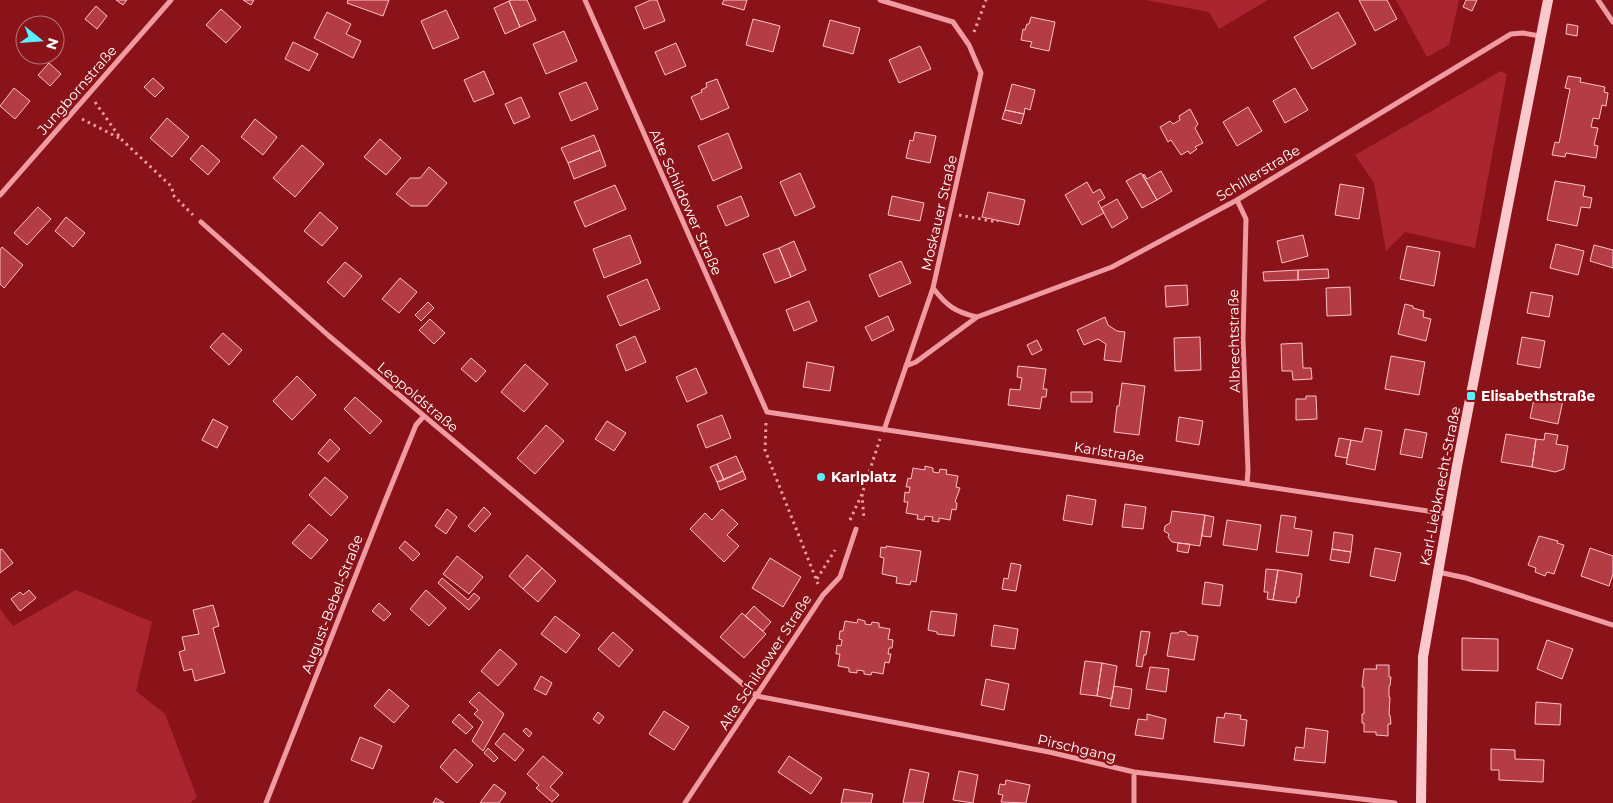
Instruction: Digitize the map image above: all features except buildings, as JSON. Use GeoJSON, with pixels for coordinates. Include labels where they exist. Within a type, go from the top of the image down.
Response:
{"type":"FeatureCollection","features":[{"type":"Feature","properties":{"kind":"street","name":"Jungbornstraße"},"geometry":{"type":"LineString","coordinates":[[0,195],[171,0]]}},
{"type":"Feature","properties":{"kind":"street","name":"Alte Schildower Straße"},"geometry":{"type":"LineString","coordinates":[[585,0],[767,412]]}},
{"type":"Feature","properties":{"kind":"street","name":"Moskauer Straße"},"geometry":{"type":"LineString","coordinates":[[880,0],[953,22],[969,44],[981,72],[933,288],[884,430]]}},
{"type":"Feature","properties":{"kind":"street","name":"Karl-Liebknecht-Straße"},"geometry":{"type":"LineString","coordinates":[[1421,803],[1423,657],[1448,514],[1548,0]]}},
{"type":"Feature","properties":{"kind":"street"},"geometry":{"type":"LineString","coordinates":[[1598,0],[1613,22]]}},
{"type":"Feature","properties":{"kind":"street","name":"Schillerstraße"},"geometry":{"type":"LineString","coordinates":[[906,366],[916,362],[977,317],[1112,267],[1236,200],[1511,34],[1523,33],[1540,36]]}},
{"type":"Feature","properties":{"kind":"street","name":"Albrechtstraße"},"geometry":{"type":"LineString","coordinates":[[1236,200],[1246,218],[1243,339],[1247,484]]}},
{"type":"Feature","properties":{"kind":"street","name":"Leopoldstraße"},"geometry":{"type":"LineString","coordinates":[[201,222],[329,336],[757,696]]}},
{"type":"Feature","properties":{"kind":"street"},"geometry":{"type":"LineString","coordinates":[[933,288],[946,304],[964,314],[977,317]]}},
{"type":"Feature","properties":{"kind":"street","name":"Karlstraße"},"geometry":{"type":"LineString","coordinates":[[767,412],[1448,514]]}},
{"type":"Feature","properties":{"kind":"street","name":"August-Bebel-Straße"},"geometry":{"type":"LineString","coordinates":[[266,803],[416,425],[424,416]]}},
{"type":"Feature","properties":{"kind":"street","name":"Alte Schildower Straße"},"geometry":{"type":"LineString","coordinates":[[685,803],[823,594],[840,577],[856,530]]}},
{"type":"Feature","properties":{"kind":"street"},"geometry":{"type":"LineString","coordinates":[[1438,572],[1466,578],[1613,624]]}},
{"type":"Feature","properties":{"kind":"street","name":"Pirschgang"},"geometry":{"type":"LineString","coordinates":[[757,696],[1049,752],[1134,772],[1395,803]]}},
{"type":"Feature","properties":{"kind":"street"},"geometry":{"type":"LineString","coordinates":[[1134,772],[1134,803]]}},
{"type":"Feature","properties":{"kind":"path"},"geometry":{"type":"LineString","coordinates":[[969,44],[986,0]]}},
{"type":"Feature","properties":{"kind":"path"},"geometry":{"type":"LineString","coordinates":[[89,93],[121,139],[172,187],[173,195],[201,222]]}},
{"type":"Feature","properties":{"kind":"path"},"geometry":{"type":"LineString","coordinates":[[70,114],[121,139]]}},
{"type":"Feature","properties":{"kind":"path"},"geometry":{"type":"LineString","coordinates":[[951,213],[998,222],[998,220]]}},
{"type":"Feature","properties":{"kind":"path"},"geometry":{"type":"LineString","coordinates":[[767,412],[765,450],[823,594]]}},
{"type":"Feature","properties":{"kind":"path"},"geometry":{"type":"LineString","coordinates":[[864,521],[862,494],[884,430]]}},
{"type":"Feature","properties":{"kind":"shaded area"},"geometry":{"type":"Polygon","coordinates":[[[1146,0],[1268,0],[1219,29],[1209,12],[1146,0]]]}},
{"type":"Feature","properties":{"kind":"shaded area"},"geometry":{"type":"Polygon","coordinates":[[[1396,0],[1459,0],[1449,45],[1427,57],[1396,0]]]}},
{"type":"Feature","properties":{"kind":"shaded area"},"geometry":{"type":"Polygon","coordinates":[[[1501,71],[1507,74],[1475,248],[1405,232],[1386,251],[1374,183],[1355,155],[1501,71]]]}},
{"type":"Feature","properties":{"kind":"shaded area"},"geometry":{"type":"Polygon","coordinates":[[[76,590],[152,622],[136,691],[165,714],[197,797],[190,803],[0,803],[0,609],[13,626],[76,590]]]}},
{"type":"Feature","properties":{"kind":"place","name":"Elisabethstraße"},"geometry":{"type":"Point","coordinates":[1471,396]}},
{"type":"Feature","properties":{"kind":"place","name":"Karlplatz"},"geometry":{"type":"Point","coordinates":[821,477]}}]}
